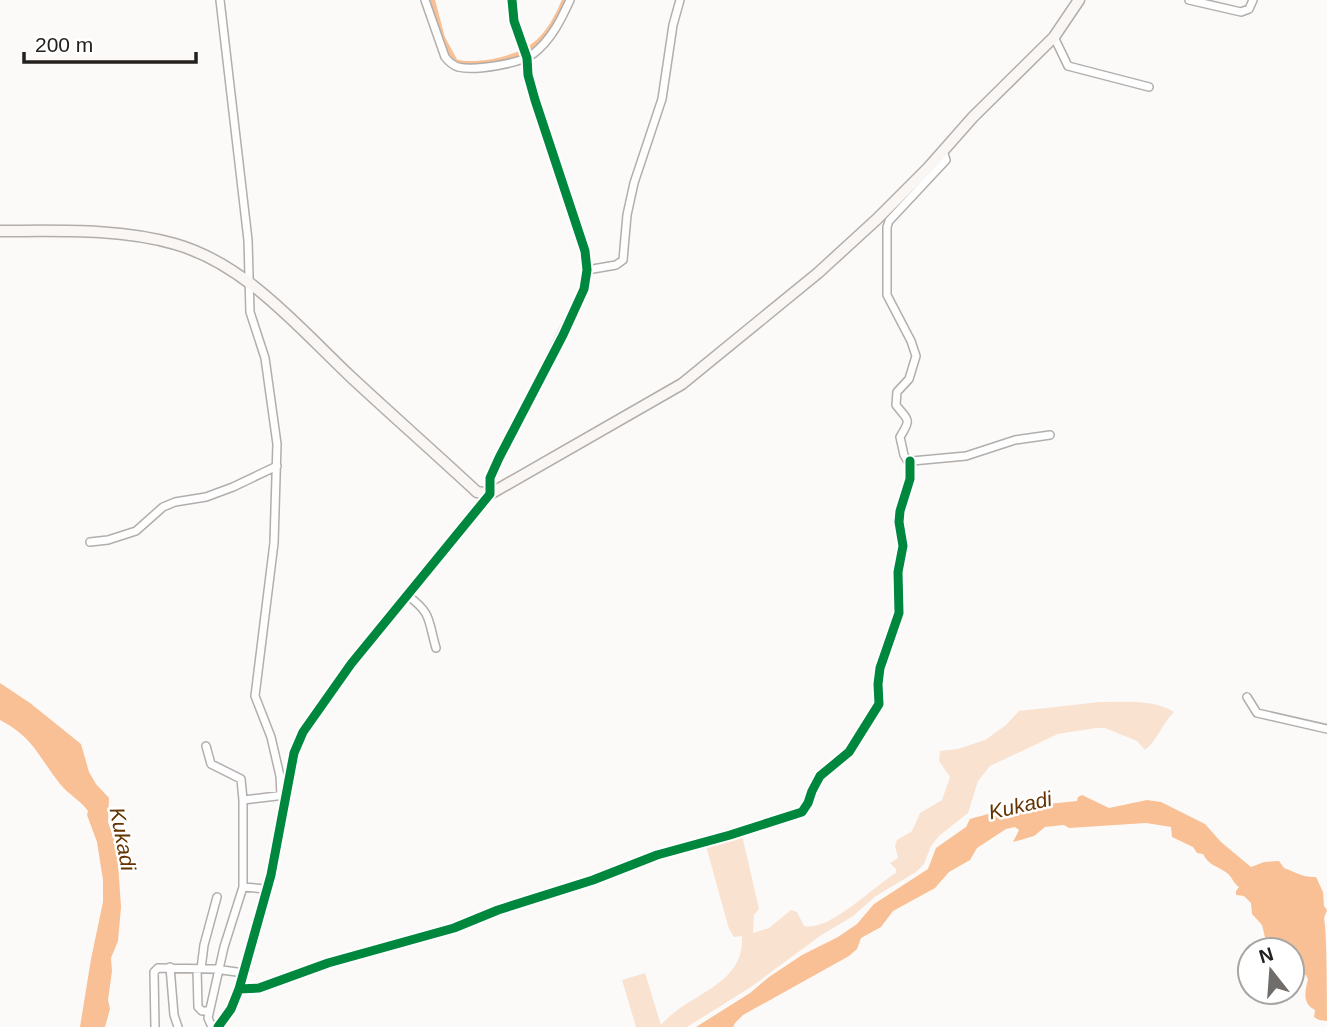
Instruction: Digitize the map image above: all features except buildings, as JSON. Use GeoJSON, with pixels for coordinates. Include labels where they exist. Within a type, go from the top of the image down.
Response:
{"type":"FeatureCollection","features":[{"type":"Feature","properties":{"kind":"main road"},"geometry":{"type":"LineString","coordinates":[[0,231],[63,231],[149,238],[176,244],[225,266],[249,283],[477,492],[490,494],[689,378],[853,242],[973,117],[1055,37],[1079,0]]}},
{"type":"Feature","properties":{"kind":"street"},"geometry":{"type":"LineString","coordinates":[[219,0],[242,179],[248,240],[250,313],[265,358],[276,444],[274,543],[255,696],[271,737],[284,795]]}},
{"type":"Feature","properties":{"kind":"street"},"geometry":{"type":"LineString","coordinates":[[425,0],[440,49],[450,64],[463,68],[484,67],[543,45],[555,30],[570,0]]}},
{"type":"Feature","properties":{"kind":"street"},"geometry":{"type":"LineString","coordinates":[[218,1027],[231,1009],[244,973],[267,889],[294,753],[303,732],[351,664],[490,494],[490,478],[584,289],[587,270],[585,251],[535,100],[525,53],[514,21],[512,0]]}},
{"type":"Feature","properties":{"kind":"street"},"geometry":{"type":"LineString","coordinates":[[587,270],[616,265],[623,260],[627,215],[634,183],[662,99],[673,25],[680,0]]}},
{"type":"Feature","properties":{"kind":"street"},"geometry":{"type":"LineString","coordinates":[[1189,0],[1241,12],[1249,9],[1253,0]]}},
{"type":"Feature","properties":{"kind":"street"},"geometry":{"type":"LineString","coordinates":[[1055,37],[1068,66],[1149,87]]}},
{"type":"Feature","properties":{"kind":"street"},"geometry":{"type":"LineString","coordinates":[[943,151],[946,160],[917,189],[889,221],[887,227],[887,295],[916,356],[909,379],[899,387],[896,401],[908,419],[908,425],[900,438],[905,459],[910,461],[966,456],[1015,440],[1050,435]]}},
{"type":"Feature","properties":{"kind":"street"},"geometry":{"type":"LineString","coordinates":[[239,989],[258,988],[328,963],[443,932],[657,855],[802,812],[820,776],[849,752],[878,708],[880,668],[899,613],[898,572],[903,546],[899,523],[909,479],[910,461]]}},
{"type":"Feature","properties":{"kind":"street"},"geometry":{"type":"LineString","coordinates":[[90,542],[108,540],[136,531],[163,508],[175,502],[215,494],[277,466]]}},
{"type":"Feature","properties":{"kind":"street"},"geometry":{"type":"LineString","coordinates":[[408,596],[426,612],[436,648]]}},
{"type":"Feature","properties":{"kind":"street"},"geometry":{"type":"LineString","coordinates":[[1247,697],[1257,713],[1327,729]]}},
{"type":"Feature","properties":{"kind":"street"},"geometry":{"type":"LineString","coordinates":[[206,746],[211,764],[241,779],[243,800],[243,887],[209,1011],[208,1018],[212,1027]]}},
{"type":"Feature","properties":{"kind":"street"},"geometry":{"type":"LineString","coordinates":[[243,800],[284,795]]}},
{"type":"Feature","properties":{"kind":"street"},"geometry":{"type":"LineString","coordinates":[[243,887],[267,889]]}},
{"type":"Feature","properties":{"kind":"street"},"geometry":{"type":"LineString","coordinates":[[209,1011],[202,1011],[198,1007],[199,969],[217,897]]}},
{"type":"Feature","properties":{"kind":"street"},"geometry":{"type":"LineString","coordinates":[[170,967],[172,1000],[178,1027]]}},
{"type":"Feature","properties":{"kind":"street"},"geometry":{"type":"LineString","coordinates":[[155,1027],[154,972],[158,968],[244,973]]}},
{"type":"Feature","properties":{"kind":"shaded area"},"geometry":{"type":"Polygon","coordinates":[[[0,683],[81,744],[89,772],[109,798],[108,822],[117,848],[121,907],[118,941],[111,958],[108,1000],[110,1009],[105,1027],[80,1027],[103,902],[103,880],[97,842],[88,811],[60,784],[28,741],[0,720],[0,683]]]}},
{"type":"Feature","properties":{"kind":"shaded area"},"geometry":{"type":"Polygon","coordinates":[[[1100,702],[1148,703],[1174,712],[1145,750],[1137,741],[1105,728],[1096,728],[1058,734],[990,766],[978,781],[968,813],[939,836],[931,846],[924,864],[916,872],[876,896],[853,916],[820,936],[751,987],[687,1027],[636,1027],[622,980],[645,973],[661,1025],[672,1014],[725,978],[740,953],[742,936],[734,937],[729,929],[706,846],[742,835],[759,909],[754,915],[753,933],[769,928],[791,910],[797,912],[804,926],[826,922],[896,873],[890,863],[898,858],[895,846],[897,840],[912,831],[920,813],[942,800],[950,777],[939,761],[940,751],[958,749],[985,740],[1006,725],[1019,711],[1100,702]]]}},
{"type":"Feature","properties":{"kind":"shaded area"},"geometry":{"type":"Polygon","coordinates":[[[1082,795],[1109,808],[1147,800],[1161,802],[1205,824],[1221,842],[1251,867],[1264,862],[1279,861],[1284,868],[1304,876],[1316,877],[1327,910],[1324,918],[1327,1021],[1314,1017],[1315,1010],[1308,1004],[1306,997],[1306,936],[1265,936],[1262,925],[1252,914],[1251,903],[1244,896],[1236,895],[1239,887],[1229,875],[1203,854],[1197,853],[1193,847],[1172,837],[1171,827],[1146,823],[1045,827],[1034,836],[1013,842],[1019,830],[1015,827],[1006,829],[977,848],[970,860],[949,872],[935,888],[893,911],[881,927],[861,938],[857,949],[849,956],[743,1015],[733,1027],[696,1027],[750,993],[802,955],[857,924],[874,904],[928,869],[936,848],[966,827],[970,819],[994,813],[1023,813],[1038,805],[1077,801],[1082,795]]]}},
{"type":"Feature","properties":{"kind":"waterway"},"geometry":{"type":"LineString","coordinates":[[432,0],[442,38],[455,62],[469,64],[507,59],[530,49],[546,34],[565,0]]}},
{"type":"Feature","properties":{"kind":"cycle path"},"geometry":{"type":"LineString","coordinates":[[218,1027],[231,1009],[239,989],[271,875],[294,753],[303,732],[351,664],[490,494],[490,478],[499,458],[584,289],[587,270],[585,251],[535,100],[528,75],[527,58],[514,21],[512,0]]}},
{"type":"Feature","properties":{"kind":"cycle path"},"geometry":{"type":"LineString","coordinates":[[239,989],[259,988],[328,963],[454,928],[657,855],[802,812],[820,776],[849,752],[879,704],[880,668],[899,613],[898,572],[903,546],[899,522],[910,479],[910,461]]}},
{"type":"Feature","properties":{"kind":"water label","name":"Kukadi"},"geometry":{"type":"Point","coordinates":[1020,805]}},
{"type":"Feature","properties":{"kind":"water label","name":"Kukadi"},"geometry":{"type":"Point","coordinates":[123,839]}}]}
